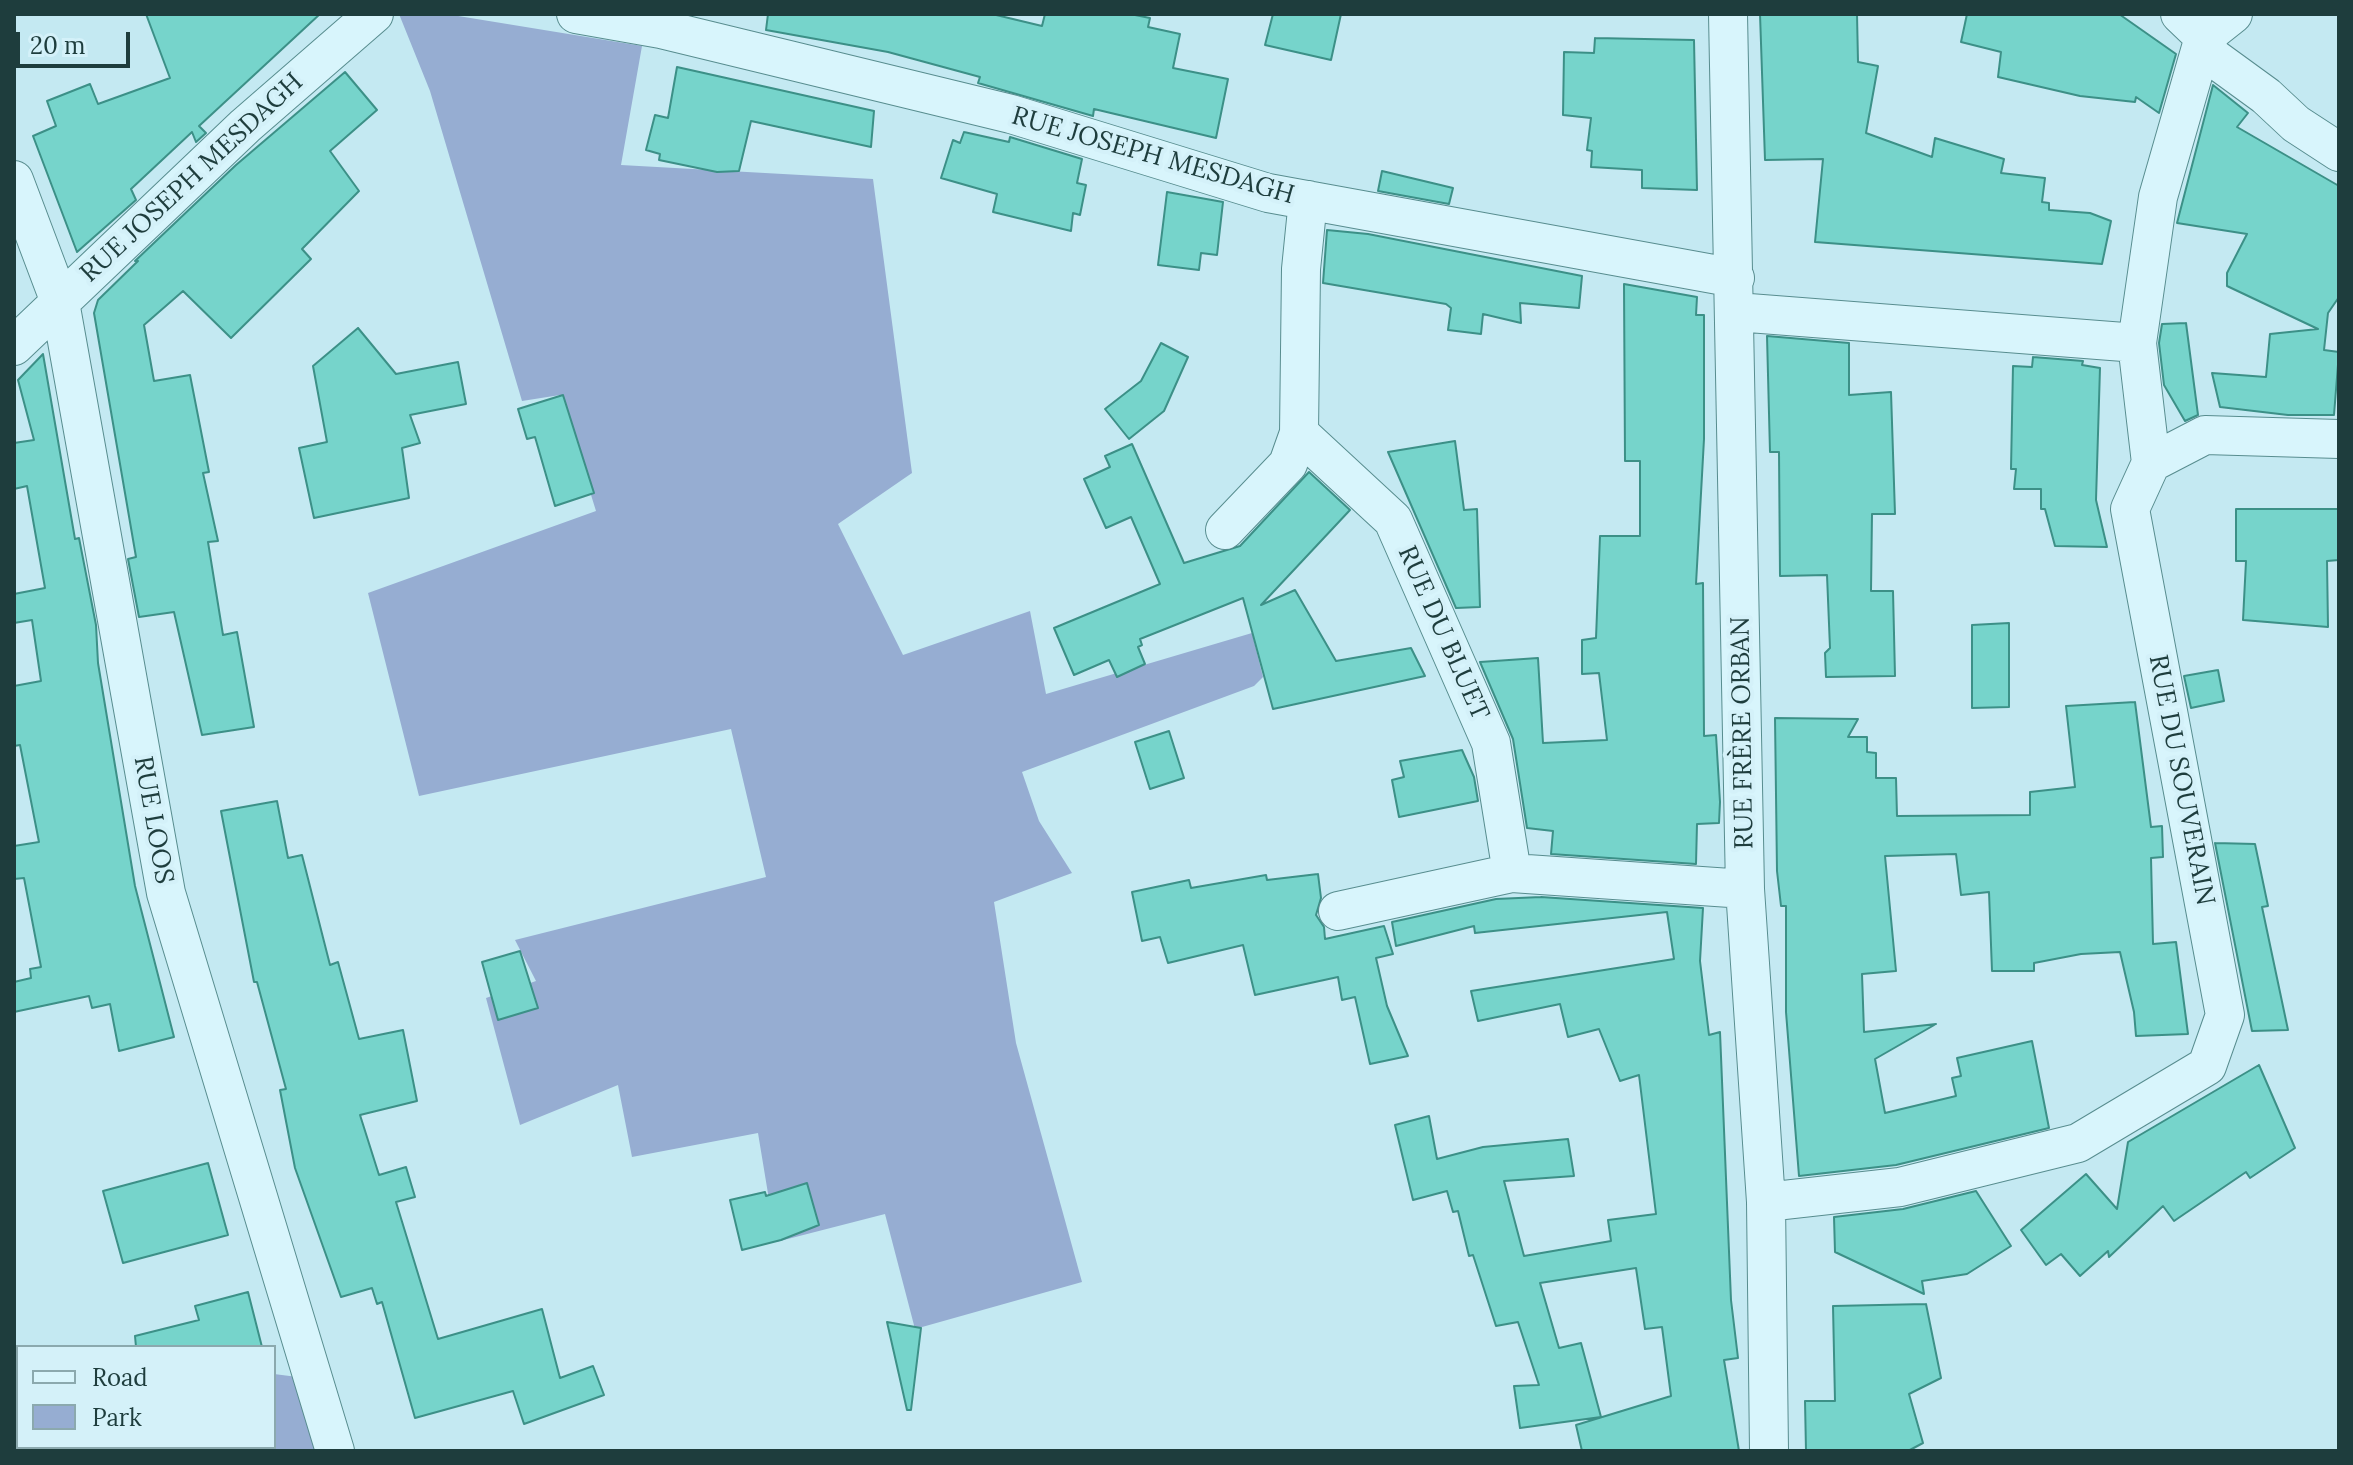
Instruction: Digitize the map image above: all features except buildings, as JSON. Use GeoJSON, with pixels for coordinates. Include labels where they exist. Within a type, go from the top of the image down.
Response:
{"type":"FeatureCollection","features":[{"type":"Feature","properties":{"kind":"street","name":"RUE JOSEPH MESDAGH"},"geometry":{"type":"LineString","coordinates":[[14,346],[245,126],[374,14]]}},
{"type":"Feature","properties":{"kind":"street","name":"RUE JOSEPH MESDAGH"},"geometry":{"type":"LineString","coordinates":[[576,14],[661,29],[1011,114],[1268,193],[1736,295],[2137,343]]}},
{"type":"Feature","properties":{"kind":"street","name":"RUE FRÈRE ORBAN"},"geometry":{"type":"LineString","coordinates":[[1728,14],[1736,295],[1745,889],[1766,1202],[1769,1451]]}},
{"type":"Feature","properties":{"kind":"street"},"geometry":{"type":"LineString","coordinates":[[2206,22],[2211,56],[2266,96],[2296,124],[2339,152]]}},
{"type":"Feature","properties":{"kind":"street"},"geometry":{"type":"LineString","coordinates":[[2206,22],[2158,197],[2137,343],[2151,463],[2205,435],[2339,439]]}},
{"type":"Feature","properties":{"kind":"street","name":"RUE LOOS"},"geometry":{"type":"LineString","coordinates":[[14,180],[60,302],[166,893],[335,1451]]}},
{"type":"Feature","properties":{"kind":"street"},"geometry":{"type":"LineString","coordinates":[[1225,530],[1288,464],[1299,433],[1301,269],[1308,200]]}},
{"type":"Feature","properties":{"kind":"street","name":"RUE DU BLUET"},"geometry":{"type":"LineString","coordinates":[[1299,433],[1393,520],[1491,743],[1512,873]]}},
{"type":"Feature","properties":{"kind":"street","name":"RUE DU SOUVERAIN"},"geometry":{"type":"LineString","coordinates":[[1766,1202],[1900,1187],[2078,1143],[2207,1066],[2225,1015],[2130,509],[2151,463]]}},
{"type":"Feature","properties":{"kind":"street"},"geometry":{"type":"LineString","coordinates":[[1338,911],[1512,873],[1745,889]]}},
{"type":"Feature","properties":{"kind":"green space"},"geometry":{"type":"Polygon","coordinates":[[[399,14],[446,14],[642,46],[621,165],[873,179],[912,473],[838,524],[903,655],[1030,611],[1046,694],[1252,633],[1263,677],[1254,686],[1022,772],[1039,821],[1072,873],[994,902],[1016,1043],[1082,1282],[915,1329],[885,1214],[776,1242],[758,1133],[632,1157],[618,1085],[520,1125],[486,998],[536,981],[515,940],[766,877],[731,729],[419,796],[368,593],[596,511],[560,395],[522,401],[430,91],[399,14]]]}},
{"type":"Feature","properties":{"kind":"green space"},"geometry":{"type":"Polygon","coordinates":[[[276,1374],[313,1379],[339,1451],[38,1451],[276,1449],[276,1374]]]}}]}
